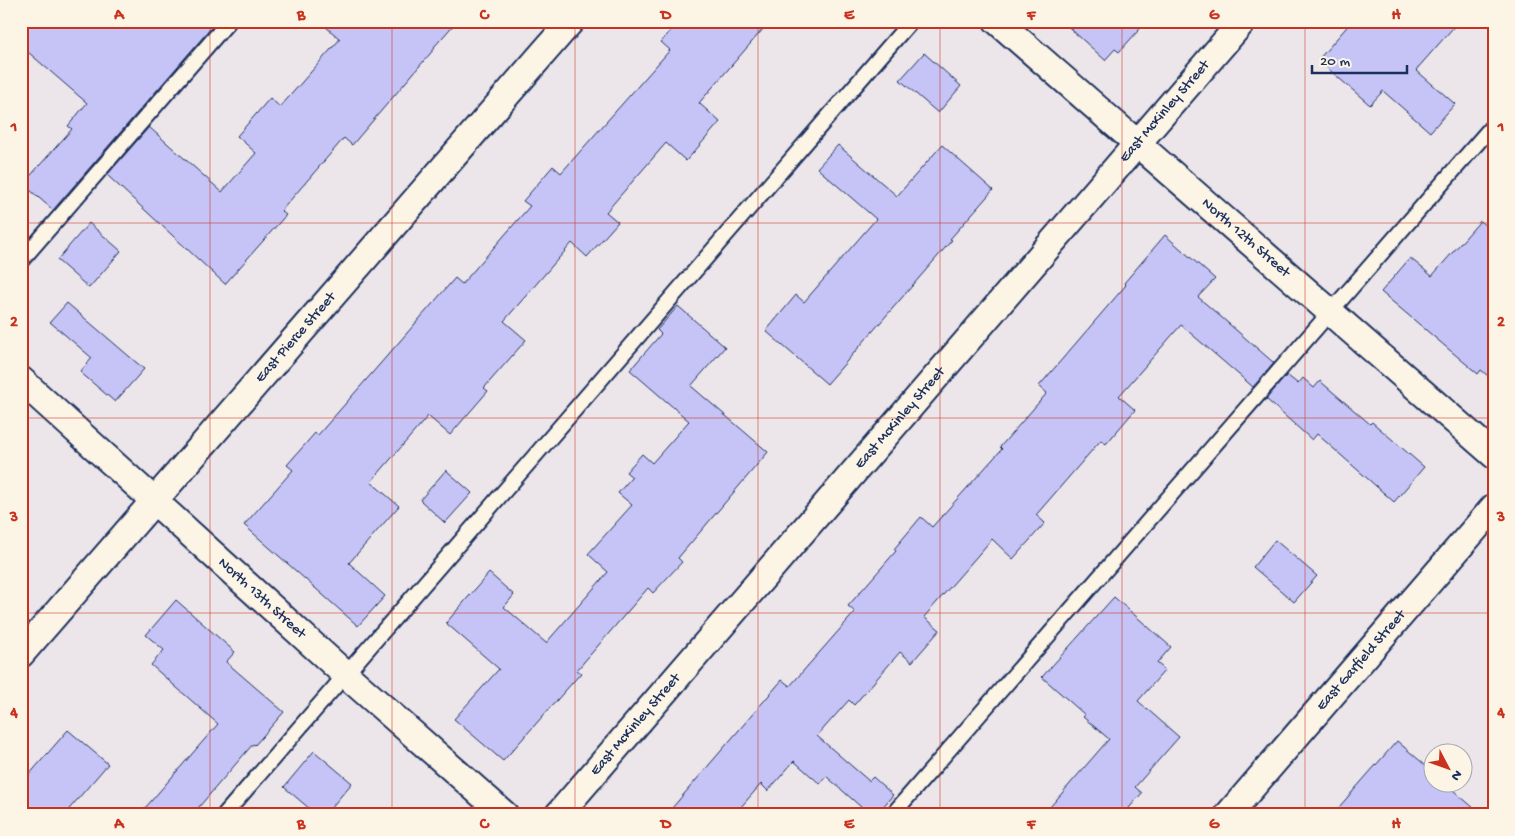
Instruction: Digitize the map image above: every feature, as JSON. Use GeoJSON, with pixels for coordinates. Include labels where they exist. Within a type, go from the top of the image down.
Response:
{"type":"FeatureCollection","features":[{"type":"Feature","properties":{"kind":"street","name":"East Pierce Street"},"geometry":{"type":"LineString","coordinates":[[21,654],[572,21]]}},
{"type":"Feature","properties":{"kind":"street","name":"North 12th Street"},"geometry":{"type":"LineString","coordinates":[[997,21],[1494,455]]}},
{"type":"Feature","properties":{"kind":"street","name":"East McKinley Street"},"geometry":{"type":"LineString","coordinates":[[558,815],[1243,21]]}},
{"type":"Feature","properties":{"kind":"street","name":"North 13th Street"},"geometry":{"type":"LineString","coordinates":[[21,380],[346,676],[505,815]]}},
{"type":"Feature","properties":{"kind":"street","name":"East Garfield Street"},"geometry":{"type":"LineString","coordinates":[[1228,815],[1494,507]]}},
{"type":"Feature","properties":{"kind":"lane"},"geometry":{"type":"LineString","coordinates":[[21,261],[229,21]]}},
{"type":"Feature","properties":{"kind":"lane"},"geometry":{"type":"LineString","coordinates":[[224,815],[911,21]]}},
{"type":"Feature","properties":{"kind":"lane"},"geometry":{"type":"LineString","coordinates":[[892,815],[1494,124]]}},
{"type":"Feature","properties":{"kind":"building"},"geometry":{"type":"Polygon","coordinates":[[[21,21],[217,21],[53,210],[23,184],[72,129],[68,126],[87,103],[21,46],[21,21]]]}},
{"type":"Feature","properties":{"kind":"building"},"geometry":{"type":"Polygon","coordinates":[[[319,21],[457,21],[352,145],[344,138],[281,211],[286,215],[225,284],[107,175],[149,127],[222,192],[256,153],[237,136],[270,98],[280,107],[340,39],[319,21]]]}},
{"type":"Feature","properties":{"kind":"building"},"geometry":{"type":"Polygon","coordinates":[[[679,21],[770,21],[699,103],[720,122],[686,161],[666,143],[606,212],[618,222],[587,257],[572,243],[504,321],[526,340],[484,388],[488,391],[450,435],[428,416],[371,482],[399,506],[349,563],[385,596],[358,626],[244,525],[293,470],[287,465],[315,433],[318,435],[455,278],[462,284],[530,206],[523,201],[553,166],[561,173],[670,50],[661,42],[679,21]]]}},
{"type":"Feature","properties":{"kind":"building"},"geometry":{"type":"Polygon","coordinates":[[[1062,21],[1147,21],[1119,52],[1115,49],[1105,60],[1062,21]]]}},
{"type":"Feature","properties":{"kind":"building"},"geometry":{"type":"Polygon","coordinates":[[[1352,21],[1459,21],[1416,70],[1455,104],[1430,132],[1383,91],[1370,105],[1318,60],[1352,21]]]}},
{"type":"Feature","properties":{"kind":"building"},"geometry":{"type":"Polygon","coordinates":[[[924,53],[961,86],[938,113],[900,80],[924,53]]]}},
{"type":"Feature","properties":{"kind":"building"},"geometry":{"type":"Polygon","coordinates":[[[838,145],[897,196],[942,145],[993,190],[827,384],[766,331],[796,295],[804,302],[876,219],[817,168],[838,145]]]}},
{"type":"Feature","properties":{"kind":"building"},"geometry":{"type":"Polygon","coordinates":[[[1480,221],[1494,233],[1494,381],[1481,370],[1478,374],[1381,292],[1410,258],[1432,276],[1480,221]]]}},
{"type":"Feature","properties":{"kind":"building"},"geometry":{"type":"Polygon","coordinates":[[[89,223],[121,251],[89,288],[57,260],[89,223]]]}},
{"type":"Feature","properties":{"kind":"building"},"geometry":{"type":"Polygon","coordinates":[[[1165,235],[1215,279],[1198,297],[1274,363],[1253,387],[1181,325],[1119,396],[1135,410],[1106,444],[1101,440],[1036,515],[1045,523],[1013,559],[992,539],[924,617],[940,630],[912,662],[900,652],[854,705],[849,700],[817,736],[869,781],[873,777],[893,795],[876,815],[870,815],[826,776],[820,784],[794,761],[768,791],[761,784],[734,815],[666,815],[782,680],[790,686],[855,612],[848,606],[896,551],[894,549],[921,517],[932,527],[1002,449],[1000,447],[1047,393],[1039,386],[1126,285],[1124,283],[1165,235]]]}},
{"type":"Feature","properties":{"kind":"building"},"geometry":{"type":"Polygon","coordinates":[[[67,303],[144,369],[115,402],[80,372],[92,358],[50,322],[67,303]]]}},
{"type":"Feature","properties":{"kind":"building"},"geometry":{"type":"Polygon","coordinates":[[[678,306],[725,347],[691,386],[768,452],[678,558],[682,562],[653,593],[648,588],[577,670],[581,673],[503,761],[454,719],[499,669],[446,623],[489,573],[514,595],[504,607],[546,643],[608,572],[588,554],[632,505],[618,493],[632,477],[626,472],[642,454],[652,463],[689,421],[630,370],[661,334],[657,330],[678,306]]]}},
{"type":"Feature","properties":{"kind":"building"},"geometry":{"type":"Polygon","coordinates":[[[1287,375],[1298,384],[1303,378],[1314,388],[1320,381],[1370,424],[1372,422],[1424,467],[1394,502],[1317,434],[1312,440],[1266,399],[1287,375]]]}},
{"type":"Feature","properties":{"kind":"building"},"geometry":{"type":"Polygon","coordinates":[[[446,470],[472,493],[445,523],[420,500],[446,470]]]}},
{"type":"Feature","properties":{"kind":"building"},"geometry":{"type":"Polygon","coordinates":[[[1275,540],[1317,576],[1294,602],[1253,567],[1275,540]]]}},
{"type":"Feature","properties":{"kind":"building"},"geometry":{"type":"Polygon","coordinates":[[[1114,597],[1171,647],[1157,663],[1165,670],[1138,701],[1179,737],[1135,787],[1142,793],[1123,815],[1043,815],[1109,739],[1083,717],[1085,715],[1042,677],[1114,597]]]}},
{"type":"Feature","properties":{"kind":"building"},"geometry":{"type":"Polygon","coordinates":[[[176,600],[235,652],[226,662],[284,712],[255,745],[253,744],[192,815],[139,815],[218,724],[151,665],[164,650],[146,635],[176,600]]]}},
{"type":"Feature","properties":{"kind":"building"},"geometry":{"type":"Polygon","coordinates":[[[68,730],[108,764],[64,815],[21,815],[21,784],[68,730]]]}},
{"type":"Feature","properties":{"kind":"building"},"geometry":{"type":"Polygon","coordinates":[[[1397,741],[1422,762],[1422,794],[1458,794],[1482,815],[1332,815],[1397,741]]]}},
{"type":"Feature","properties":{"kind":"building"},"geometry":{"type":"Polygon","coordinates":[[[314,751],[352,783],[325,815],[317,815],[284,787],[314,751]]]}}]}
